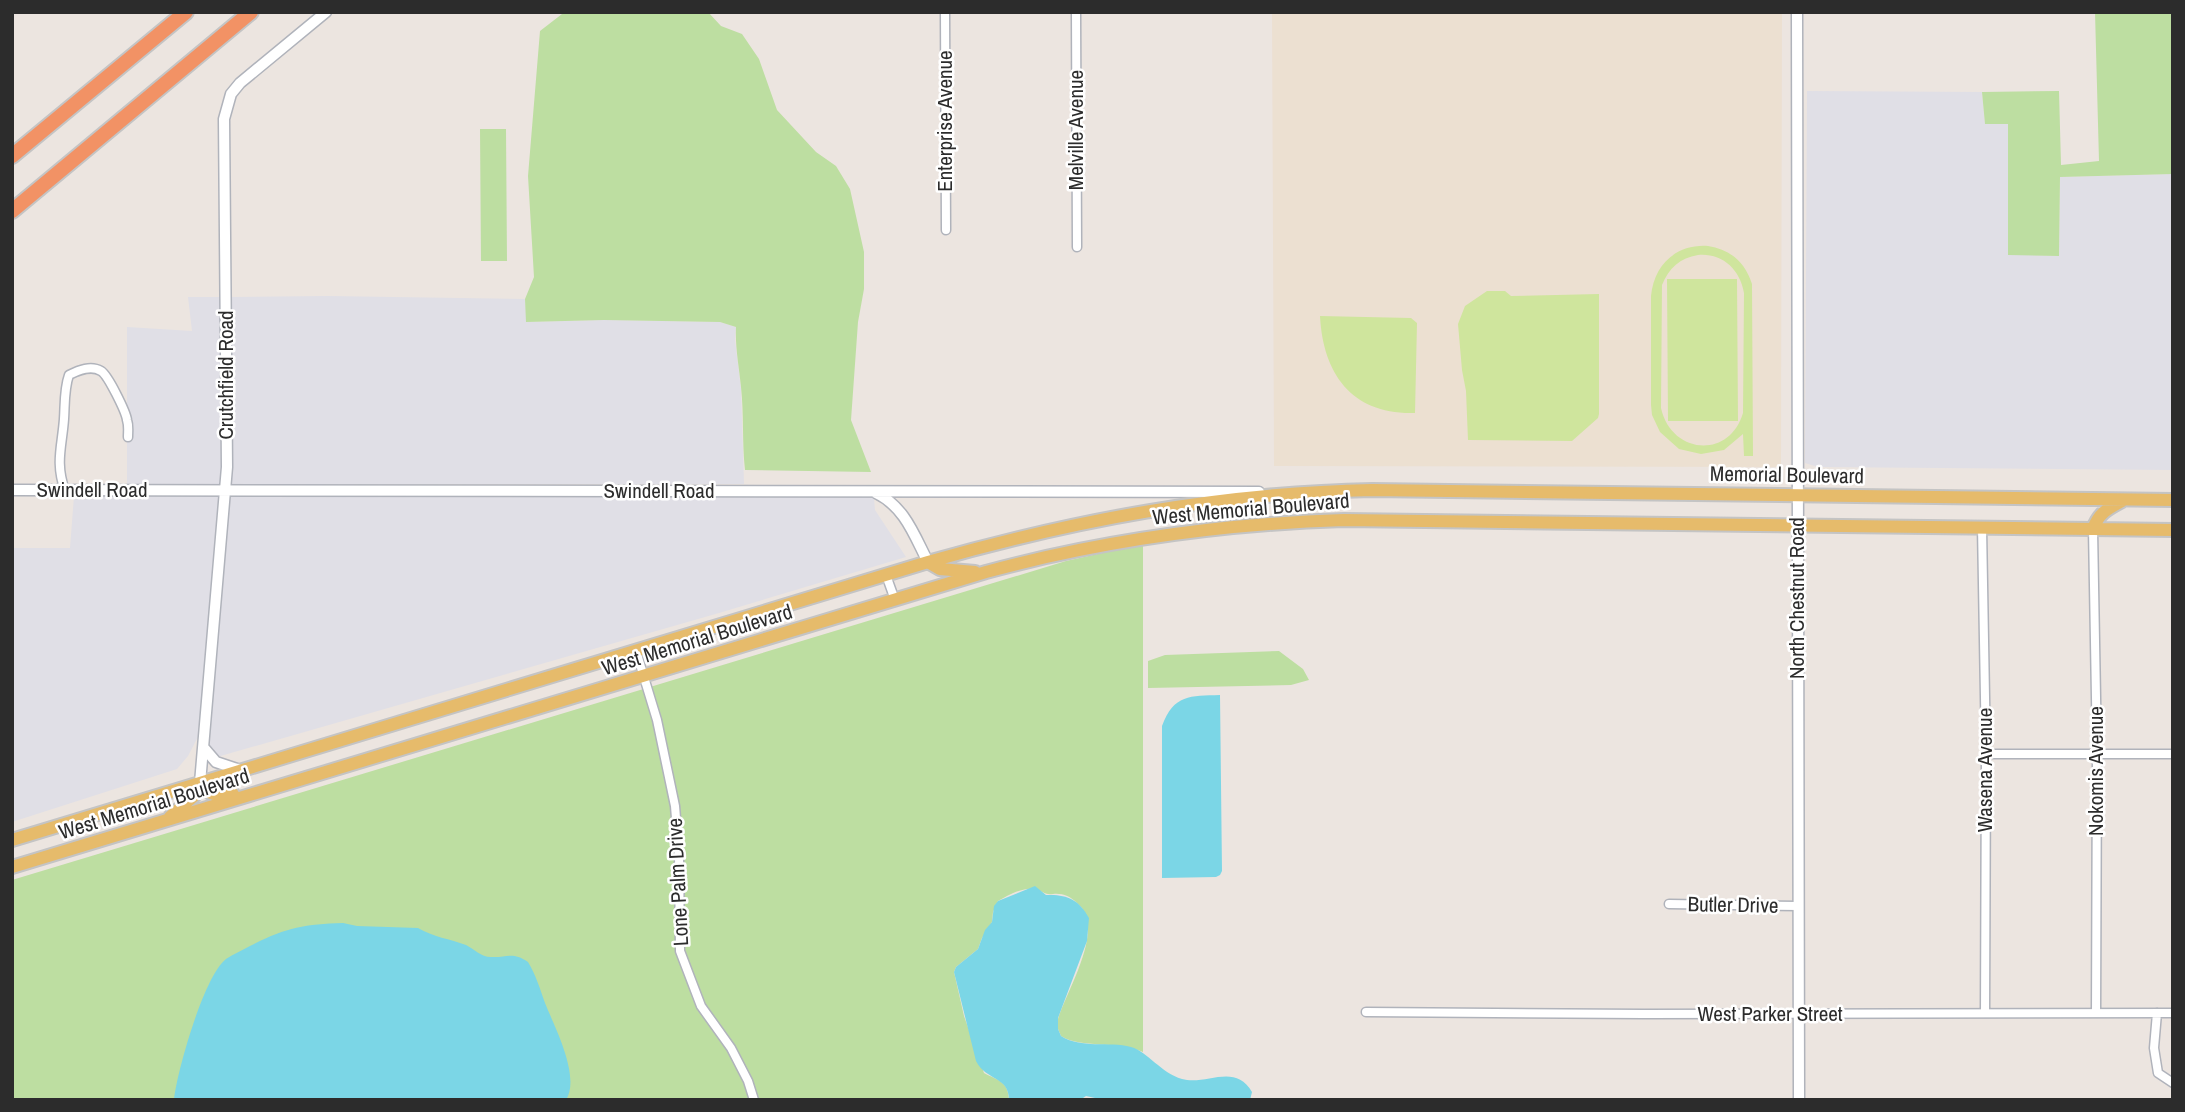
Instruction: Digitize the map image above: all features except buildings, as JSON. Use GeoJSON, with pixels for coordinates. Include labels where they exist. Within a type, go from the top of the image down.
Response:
{"type":"FeatureCollection","features":[{"type":"Feature","properties":{"kind":"highway"},"geometry":{"type":"LineString","coordinates":[[12,156],[186,12]]}},
{"type":"Feature","properties":{"kind":"highway"},"geometry":{"type":"LineString","coordinates":[[12,211],[251,12]]}},
{"type":"Feature","properties":{"kind":"main road","name":"Memorial Boulevard"},"geometry":{"type":"LineString","coordinates":[[1402,490],[2173,500]]}},
{"type":"Feature","properties":{"kind":"main road","name":"West Memorial Boulevard"},"geometry":{"type":"LineString","coordinates":[[201,783],[1020,536],[1103,518],[1209,501],[1305,492],[1402,490]]}},
{"type":"Feature","properties":{"kind":"main road"},"geometry":{"type":"LineString","coordinates":[[2093,529],[2104,510],[2126,499]]}},
{"type":"Feature","properties":{"kind":"main road","name":"West Memorial Boulevard"},"geometry":{"type":"LineString","coordinates":[[12,867],[986,572],[1066,552],[1158,535],[1279,523],[1406,520],[1796,524]]}},
{"type":"Feature","properties":{"kind":"main road"},"geometry":{"type":"LineString","coordinates":[[1796,524],[2173,530]]}},
{"type":"Feature","properties":{"kind":"main road"},"geometry":{"type":"LineString","coordinates":[[928,562],[953,572],[986,572]]}},
{"type":"Feature","properties":{"kind":"main road"},"geometry":{"type":"LineString","coordinates":[[201,783],[204,789],[212,794],[241,797]]}},
{"type":"Feature","properties":{"kind":"main road"},"geometry":{"type":"LineString","coordinates":[[164,821],[196,794],[201,783]]}},
{"type":"Feature","properties":{"kind":"main road"},"geometry":{"type":"LineString","coordinates":[[12,840],[201,783]]}},
{"type":"Feature","properties":{"kind":"street","name":"Crutchfield Road"},"geometry":{"type":"LineString","coordinates":[[201,783],[226,489],[224,119],[231,94],[240,83],[326,12]]}},
{"type":"Feature","properties":{"kind":"street","name":"Enterprise Avenue"},"geometry":{"type":"LineString","coordinates":[[945,12],[946,230]]}},
{"type":"Feature","properties":{"kind":"street","name":"Melville Avenue"},"geometry":{"type":"LineString","coordinates":[[1076,12],[1077,247]]}},
{"type":"Feature","properties":{"kind":"street","name":"North Chestnut Road"},"geometry":{"type":"LineString","coordinates":[[1797,12],[1798,1100]]}},
{"type":"Feature","properties":{"kind":"street"},"geometry":{"type":"LineString","coordinates":[[65,491],[58,454],[69,375],[81,369],[95,369],[105,373],[125,413],[128,437]]}},
{"type":"Feature","properties":{"kind":"street","name":"Swindell Road"},"geometry":{"type":"LineString","coordinates":[[12,490],[1305,492]]}},
{"type":"Feature","properties":{"kind":"street"},"geometry":{"type":"LineString","coordinates":[[872,491],[888,499],[906,518],[928,562]]}},
{"type":"Feature","properties":{"kind":"street"},"geometry":{"type":"LineString","coordinates":[[906,518],[905,501],[916,491]]}},
{"type":"Feature","properties":{"kind":"street","name":"Wasena Avenue"},"geometry":{"type":"LineString","coordinates":[[1982,527],[1986,754],[1985,1013]]}},
{"type":"Feature","properties":{"kind":"street","name":"Nokomis Avenue"},"geometry":{"type":"LineString","coordinates":[[2093,529],[2097,754],[2096,1013]]}},
{"type":"Feature","properties":{"kind":"street"},"geometry":{"type":"LineString","coordinates":[[886,575],[895,600]]}},
{"type":"Feature","properties":{"kind":"street","name":"Lone Palm Drive"},"geometry":{"type":"LineString","coordinates":[[636,651],[657,720],[675,806],[679,855],[680,951],[701,1006],[720,1030],[740,1064],[754,1100]]}},
{"type":"Feature","properties":{"kind":"street"},"geometry":{"type":"LineString","coordinates":[[204,747],[216,762],[241,771]]}},
{"type":"Feature","properties":{"kind":"street"},"geometry":{"type":"LineString","coordinates":[[1986,754],[2173,754]]}},
{"type":"Feature","properties":{"kind":"street","name":"Butler Drive"},"geometry":{"type":"LineString","coordinates":[[1668,904],[1798,906]]}},
{"type":"Feature","properties":{"kind":"street","name":"West Parker Street"},"geometry":{"type":"LineString","coordinates":[[1366,1012],[2173,1013]]}},
{"type":"Feature","properties":{"kind":"street"},"geometry":{"type":"LineString","coordinates":[[2157,1013],[2154,1048],[2158,1073],[2173,1083]]}},
{"type":"Feature","properties":{"kind":"shaded area"},"geometry":{"type":"Polygon","coordinates":[[[1272,12],[1782,12],[1781,467],[1274,466],[1272,12]]]}},
{"type":"Feature","properties":{"kind":"shaded area"},"geometry":{"type":"Polygon","coordinates":[[[1807,91],[1982,92],[1985,124],[2008,123],[2008,254],[2059,256],[2060,177],[2173,174],[2173,470],[1818,467],[1805,463],[1807,91]]]}},
{"type":"Feature","properties":{"kind":"shaded area"},"geometry":{"type":"Polygon","coordinates":[[[188,297],[221,297],[222,484],[127,485],[127,327],[192,331],[188,297]]]}},
{"type":"Feature","properties":{"kind":"shaded area"},"geometry":{"type":"Polygon","coordinates":[[[230,297],[525,299],[527,322],[720,322],[736,327],[744,484],[230,484],[230,297]]]}},
{"type":"Feature","properties":{"kind":"shaded area"},"geometry":{"type":"Polygon","coordinates":[[[221,495],[200,733],[188,756],[177,769],[12,822],[12,548],[70,548],[74,496],[221,495]]]}},
{"type":"Feature","properties":{"kind":"shaded area"},"geometry":{"type":"Polygon","coordinates":[[[230,495],[871,496],[874,498],[875,510],[906,557],[217,757],[208,746],[230,495]]]}},
{"type":"Feature","properties":{"kind":"green space"},"geometry":{"type":"Polygon","coordinates":[[[708,12],[721,26],[742,34],[759,59],[777,110],[816,152],[836,166],[850,189],[864,252],[864,289],[858,322],[851,420],[871,472],[745,470],[736,327],[720,322],[526,322],[525,299],[534,277],[528,176],[540,31],[562,14],[708,12]]]}},
{"type":"Feature","properties":{"kind":"green space"},"geometry":{"type":"Polygon","coordinates":[[[2095,12],[2173,12],[2173,174],[2060,177],[2059,256],[2008,255],[2008,124],[1985,124],[1982,92],[2059,91],[2061,165],[2099,161],[2095,12]]]}},
{"type":"Feature","properties":{"kind":"green space"},"geometry":{"type":"Polygon","coordinates":[[[480,129],[506,129],[507,261],[481,261],[480,129]]]}},
{"type":"Feature","properties":{"kind":"green space"},"geometry":{"type":"Polygon","coordinates":[[[1686,248],[1716,248],[1736,258],[1752,284],[1753,456],[1744,456],[1743,434],[1724,450],[1701,454],[1679,449],[1660,432],[1652,415],[1653,285],[1657,274],[1669,258],[1686,248]],[[1707,255],[1692,256],[1681,261],[1668,274],[1662,285],[1661,408],[1676,435],[1700,445],[1714,444],[1726,439],[1736,428],[1743,413],[1742,284],[1728,264],[1707,255]]]}},
{"type":"Feature","properties":{"kind":"green space"},"geometry":{"type":"Polygon","coordinates":[[[1667,279],[1737,279],[1738,421],[1668,421],[1667,279]]]}},
{"type":"Feature","properties":{"kind":"green space"},"geometry":{"type":"Polygon","coordinates":[[[1487,291],[1505,291],[1511,296],[1599,294],[1599,414],[1598,418],[1572,441],[1468,440],[1466,391],[1458,324],[1465,306],[1487,291]]]}},
{"type":"Feature","properties":{"kind":"green space"},"geometry":{"type":"Polygon","coordinates":[[[1320,316],[1411,318],[1417,323],[1415,413],[1393,412],[1374,407],[1358,399],[1345,387],[1327,356],[1320,316]]]}},
{"type":"Feature","properties":{"kind":"green space"},"geometry":{"type":"Polygon","coordinates":[[[1143,544],[1143,1052],[1122,1046],[1079,1042],[1061,1036],[1058,1019],[1082,959],[1088,927],[1085,914],[1072,898],[1028,889],[1017,891],[998,901],[992,922],[978,949],[956,967],[954,972],[964,1016],[984,1073],[1005,1085],[1009,1100],[12,1100],[12,880],[1066,561],[1143,544]]]}},
{"type":"Feature","properties":{"kind":"green space"},"geometry":{"type":"Polygon","coordinates":[[[1279,651],[1303,669],[1309,680],[1291,685],[1148,688],[1148,661],[1165,655],[1279,651]]]}},
{"type":"Feature","properties":{"kind":"water"},"geometry":{"type":"Polygon","coordinates":[[[1220,695],[1222,871],[1216,877],[1162,878],[1162,726],[1178,702],[1192,697],[1220,695]]]}},
{"type":"Feature","properties":{"kind":"water"},"geometry":{"type":"Polygon","coordinates":[[[1035,886],[1046,895],[1060,895],[1071,899],[1081,906],[1089,918],[1087,941],[1058,1018],[1061,1036],[1086,1044],[1131,1047],[1182,1079],[1237,1078],[1252,1092],[1250,1100],[1104,1100],[1086,1096],[1080,1100],[1009,1100],[1008,1092],[1001,1082],[985,1072],[976,1061],[954,972],[956,967],[978,949],[985,930],[992,922],[994,906],[998,901],[1035,886]]]}},
{"type":"Feature","properties":{"kind":"water"},"geometry":{"type":"Polygon","coordinates":[[[317,924],[418,928],[466,945],[487,957],[513,956],[528,962],[560,1037],[568,1065],[570,1090],[566,1100],[174,1100],[180,1068],[201,1003],[209,984],[226,959],[285,931],[317,924]]]}}]}
